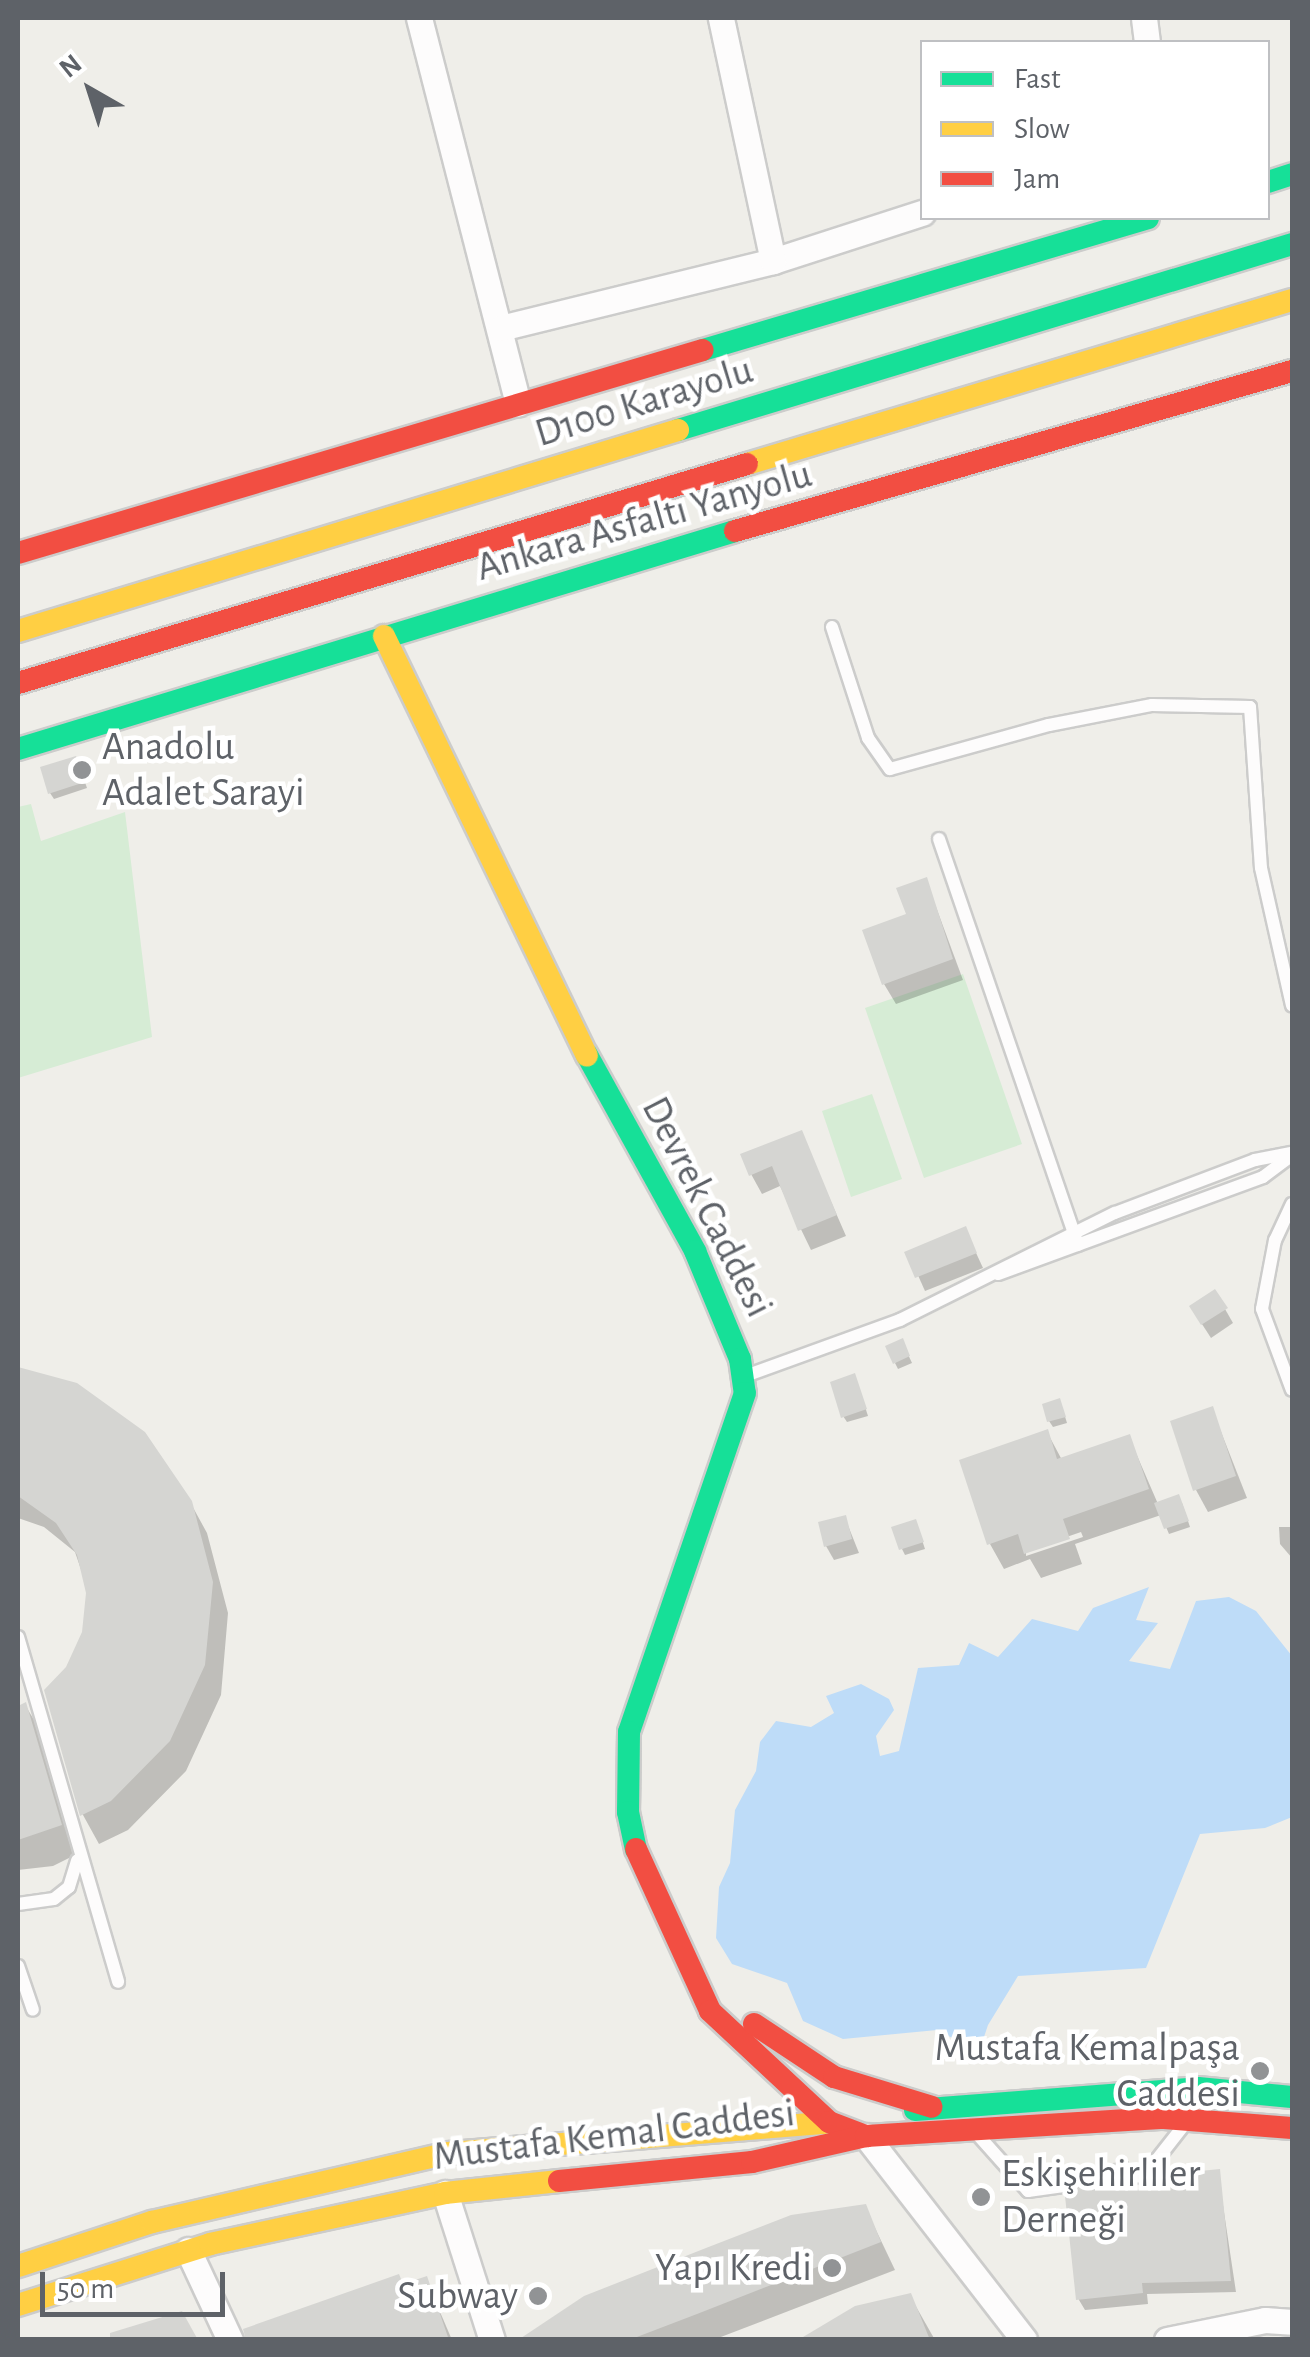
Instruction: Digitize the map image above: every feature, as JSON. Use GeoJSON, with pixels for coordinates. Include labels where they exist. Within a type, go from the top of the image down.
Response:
{"type":"FeatureCollection","features":[{"type":"Feature","properties":{"kind":"main road"},"geometry":{"type":"LineString","coordinates":[[18,553],[1141,220]]}},
{"type":"Feature","properties":{"kind":"main road","name":"D100 Karayolu"},"geometry":{"type":"LineString","coordinates":[[18,631],[1292,244]]}},
{"type":"Feature","properties":{"kind":"main road"},"geometry":{"type":"LineString","coordinates":[[18,683],[1292,300]]}},
{"type":"Feature","properties":{"kind":"main road","name":"Ankara Asfaltı Yanyolu"},"geometry":{"type":"LineString","coordinates":[[18,750],[384,636],[1291,371]]}},
{"type":"Feature","properties":{"kind":"main road","name":"Devrek Caddesi"},"geometry":{"type":"LineString","coordinates":[[384,636],[553,994],[695,1251],[743,1377],[745,1393],[629,1732],[628,1812],[637,1851],[680,1955],[710,2011],[829,2122],[866,2136]]}},
{"type":"Feature","properties":{"kind":"main road","name":"Devrek Caddesi"},"geometry":{"type":"LineString","coordinates":[[680,1955],[787,2052],[834,2078],[932,2107]]}},
{"type":"Feature","properties":{"kind":"main road","name":"Devrek Caddesi"},"geometry":{"type":"LineString","coordinates":[[741,2134],[771,2112],[780,2092],[758,2058]]}},
{"type":"Feature","properties":{"kind":"main road","name":"Mustafa Kemal Caddesi"},"geometry":{"type":"LineString","coordinates":[[18,2266],[152,2222],[449,2153],[741,2134],[932,2107],[1198,2088],[1292,2096]]}},
{"type":"Feature","properties":{"kind":"main road","name":"Mustafa Kemal Caddesi"},"geometry":{"type":"LineString","coordinates":[[18,2305],[188,2250],[446,2193],[752,2162],[866,2136],[1189,2120],[1292,2128]]}},
{"type":"Feature","properties":{"kind":"street"},"geometry":{"type":"LineString","coordinates":[[419,18],[502,328],[518,404]]}},
{"type":"Feature","properties":{"kind":"street"},"geometry":{"type":"LineString","coordinates":[[721,18],[773,261]]}},
{"type":"Feature","properties":{"kind":"street"},"geometry":{"type":"LineString","coordinates":[[502,328],[773,261],[920,215]]}},
{"type":"Feature","properties":{"kind":"street"},"geometry":{"type":"LineString","coordinates":[[866,2136],[1024,2340]]}},
{"type":"Feature","properties":{"kind":"street"},"geometry":{"type":"LineString","coordinates":[[446,2193],[492,2340]]}},
{"type":"Feature","properties":{"kind":"street"},"geometry":{"type":"LineString","coordinates":[[188,2250],[230,2340]]}},
{"type":"Feature","properties":{"kind":"street"},"geometry":{"type":"LineString","coordinates":[[1167,2340],[1265,2320],[1292,2322]]}},
{"type":"Feature","properties":{"kind":"lane"},"geometry":{"type":"LineString","coordinates":[[832,627],[868,738],[890,770],[1048,724],[1152,705],[1250,707],[1262,868],[1292,1006]]}},
{"type":"Feature","properties":{"kind":"lane"},"geometry":{"type":"LineString","coordinates":[[939,840],[1076,1238]]}},
{"type":"Feature","properties":{"kind":"lane"},"geometry":{"type":"LineString","coordinates":[[743,1377],[900,1320],[1076,1238],[1263,1177],[1292,1154]]}},
{"type":"Feature","properties":{"kind":"lane"},"geometry":{"type":"LineString","coordinates":[[1292,1204],[1275,1240],[1262,1309],[1292,1390]]}},
{"type":"Feature","properties":{"kind":"lane"},"geometry":{"type":"LineString","coordinates":[[18,1637],[118,1982]]}},
{"type":"Feature","properties":{"kind":"lane"},"geometry":{"type":"LineString","coordinates":[[18,1904],[38,1906],[69,1887],[77,1850]]}},
{"type":"Feature","properties":{"kind":"lane"},"geometry":{"type":"LineString","coordinates":[[18,1966],[34,2010]]}},
{"type":"Feature","properties":{"kind":"lane"},"geometry":{"type":"LineString","coordinates":[[1131,2177],[1144,2176],[1189,2120]]}},
{"type":"Feature","properties":{"kind":"lane"},"geometry":{"type":"LineString","coordinates":[[973,2129],[1028,2191],[1064,2186]]}},
{"type":"Feature","properties":{"kind":"green space"},"geometry":{"type":"Polygon","coordinates":[[[31,804],[41,841],[125,812],[152,1037],[18,1078],[18,807],[31,804]]]}},
{"type":"Feature","properties":{"kind":"green space"},"geometry":{"type":"Polygon","coordinates":[[[963,974],[1022,1144],[924,1178],[865,1008],[963,974]]]}},
{"type":"Feature","properties":{"kind":"green space"},"geometry":{"type":"Polygon","coordinates":[[[872,1094],[902,1179],[851,1197],[822,1111],[872,1094]]]}},
{"type":"Feature","properties":{"kind":"water"},"geometry":{"type":"Polygon","coordinates":[[[1149,1587],[1136,1620],[1158,1623],[1129,1661],[1170,1669],[1196,1601],[1229,1597],[1256,1611],[1292,1656],[1292,1817],[1265,1828],[1200,1834],[1146,1968],[1018,1976],[988,2025],[979,2052],[937,2030],[843,2039],[803,2021],[787,1983],[732,1964],[716,1938],[719,1887],[730,1863],[735,1810],[756,1771],[760,1742],[776,1721],[811,1727],[834,1713],[826,1696],[861,1684],[889,1699],[894,1710],[876,1736],[880,1756],[899,1751],[918,1668],[959,1665],[969,1643],[998,1657],[1032,1619],[1078,1631],[1093,1608],[1149,1587]]]}},
{"type":"Feature","properties":{"kind":"building"},"geometry":{"type":"Polygon","coordinates":[[[76,756],[85,782],[48,794],[40,767],[76,756]]]}},
{"type":"Feature","properties":{"kind":"building"},"geometry":{"type":"Polygon","coordinates":[[[927,877],[953,959],[882,985],[862,930],[906,914],[896,888],[927,877]]]}},
{"type":"Feature","properties":{"kind":"building"},"geometry":{"type":"Polygon","coordinates":[[[802,1130],[837,1215],[798,1231],[772,1166],[749,1176],[740,1154],[802,1130]]]}},
{"type":"Feature","properties":{"kind":"building"},"geometry":{"type":"Polygon","coordinates":[[[966,1226],[977,1253],[915,1278],[904,1252],[966,1226]]]}},
{"type":"Feature","properties":{"kind":"building"},"geometry":{"type":"Polygon","coordinates":[[[1215,1289],[1228,1308],[1201,1325],[1189,1306],[1215,1289]]]}},
{"type":"Feature","properties":{"kind":"building"},"geometry":{"type":"Polygon","coordinates":[[[903,1338],[910,1356],[893,1364],[885,1346],[903,1338]]]}},
{"type":"Feature","properties":{"kind":"building"},"geometry":{"type":"Polygon","coordinates":[[[18,1367],[77,1383],[145,1432],[192,1501],[213,1582],[205,1665],[170,1741],[111,1801],[80,1816],[44,1690],[66,1667],[82,1632],[86,1593],[77,1555],[56,1523],[18,1496],[18,1367]]]}},
{"type":"Feature","properties":{"kind":"building"},"geometry":{"type":"Polygon","coordinates":[[[855,1373],[867,1409],[841,1418],[830,1382],[855,1373]]]}},
{"type":"Feature","properties":{"kind":"building"},"geometry":{"type":"Polygon","coordinates":[[[1060,1398],[1066,1417],[1047,1422],[1042,1404],[1060,1398]]]}},
{"type":"Feature","properties":{"kind":"building"},"geometry":{"type":"Polygon","coordinates":[[[1213,1406],[1236,1476],[1193,1491],[1170,1421],[1213,1406]]]}},
{"type":"Feature","properties":{"kind":"building"},"geometry":{"type":"Polygon","coordinates":[[[1048,1429],[1057,1459],[1130,1434],[1149,1489],[1063,1519],[1070,1539],[1024,1554],[1018,1534],[987,1545],[959,1460],[1048,1429]]]}},
{"type":"Feature","properties":{"kind":"building"},"geometry":{"type":"Polygon","coordinates":[[[1179,1494],[1189,1521],[1164,1529],[1154,1503],[1179,1494]]]}},
{"type":"Feature","properties":{"kind":"building"},"geometry":{"type":"Polygon","coordinates":[[[846,1515],[852,1539],[824,1547],[818,1522],[846,1515]]]}},
{"type":"Feature","properties":{"kind":"building"},"geometry":{"type":"Polygon","coordinates":[[[916,1519],[924,1542],[899,1550],[891,1527],[916,1519]]]}},
{"type":"Feature","properties":{"kind":"building"},"geometry":{"type":"Polygon","coordinates":[[[26,1702],[62,1825],[18,1840],[18,1706],[26,1702]]]}},
{"type":"Feature","properties":{"kind":"building"},"geometry":{"type":"Polygon","coordinates":[[[1129,2161],[1121,2179],[1133,2190],[1172,2186],[1170,2174],[1220,2169],[1231,2281],[1142,2283],[1143,2293],[1076,2300],[1065,2196],[1074,2186],[1062,2169],[1129,2161]]]}},
{"type":"Feature","properties":{"kind":"building"},"geometry":{"type":"Polygon","coordinates":[[[866,2204],[881,2242],[697,2314],[629,2340],[518,2340],[584,2296],[706,2248],[791,2215],[866,2204]]]}},
{"type":"Feature","properties":{"kind":"building"},"geometry":{"type":"Polygon","coordinates":[[[399,2274],[403,2284],[427,2276],[449,2340],[246,2340],[243,2329],[399,2274]]]}},
{"type":"Feature","properties":{"kind":"building"},"geometry":{"type":"Polygon","coordinates":[[[911,2293],[930,2340],[798,2340],[855,2306],[911,2293]]]}},
{"type":"Feature","properties":{"kind":"building"},"geometry":{"type":"Polygon","coordinates":[[[182,2311],[198,2340],[110,2340],[110,2333],[182,2311]]]}},
{"type":"Feature","properties":{"kind":"traffic: fast"},"geometry":{"type":"LineString","coordinates":[[1270,181],[1292,174]]}},
{"type":"Feature","properties":{"kind":"traffic: fast"},"geometry":{"type":"LineString","coordinates":[[703,350],[1141,220]]}},
{"type":"Feature","properties":{"kind":"traffic: fast"},"geometry":{"type":"LineString","coordinates":[[678,430],[1292,244]]}},
{"type":"Feature","properties":{"kind":"traffic: fast"},"geometry":{"type":"LineString","coordinates":[[18,749],[735,531]]}},
{"type":"Feature","properties":{"kind":"traffic: fast"},"geometry":{"type":"LineString","coordinates":[[587,1055],[695,1251],[740,1359],[745,1393],[629,1732],[628,1812],[636,1849]]}},
{"type":"Feature","properties":{"kind":"traffic: fast"},"geometry":{"type":"LineString","coordinates":[[915,2110],[1198,2088],[1292,2097]]}},
{"type":"Feature","properties":{"kind":"traffic: slow"},"geometry":{"type":"LineString","coordinates":[[747,464],[1292,300]]}},
{"type":"Feature","properties":{"kind":"traffic: slow"},"geometry":{"type":"LineString","coordinates":[[18,631],[678,430]]}},
{"type":"Feature","properties":{"kind":"traffic: slow"},"geometry":{"type":"LineString","coordinates":[[384,636],[587,1055]]}},
{"type":"Feature","properties":{"kind":"traffic: slow"},"geometry":{"type":"LineString","coordinates":[[18,2266],[152,2222],[449,2153],[824,2123]]}},
{"type":"Feature","properties":{"kind":"traffic: slow"},"geometry":{"type":"LineString","coordinates":[[18,2305],[210,2244],[445,2193],[559,2181]]}},
{"type":"Feature","properties":{"kind":"traffic: jam"},"geometry":{"type":"LineString","coordinates":[[18,553],[703,350]]}},
{"type":"Feature","properties":{"kind":"traffic: jam"},"geometry":{"type":"LineString","coordinates":[[735,531],[1292,371]]}},
{"type":"Feature","properties":{"kind":"traffic: jam"},"geometry":{"type":"LineString","coordinates":[[18,683],[747,464]]}},
{"type":"Feature","properties":{"kind":"traffic: jam"},"geometry":{"type":"LineString","coordinates":[[636,1849],[710,2011],[829,2122],[866,2136]]}},
{"type":"Feature","properties":{"kind":"traffic: jam"},"geometry":{"type":"LineString","coordinates":[[754,2024],[834,2077],[932,2107]]}},
{"type":"Feature","properties":{"kind":"traffic: jam"},"geometry":{"type":"LineString","coordinates":[[559,2181],[752,2162],[866,2136],[1164,2118],[1292,2128]]}},
{"type":"Feature","properties":{"kind":"place","name":"Anadolu Adalet Sarayi"},"geometry":{"type":"Point","coordinates":[82,770]}},
{"type":"Feature","properties":{"kind":"place","name":"Mustafa Kemalpaşa Caddesi̇"},"geometry":{"type":"Point","coordinates":[1260,2071]}},
{"type":"Feature","properties":{"kind":"place","name":"Eskişehirliler Derneği"},"geometry":{"type":"Point","coordinates":[981,2197]}},
{"type":"Feature","properties":{"kind":"place","name":"Yapı Kredi"},"geometry":{"type":"Point","coordinates":[832,2268]}},
{"type":"Feature","properties":{"kind":"place","name":"Subway"},"geometry":{"type":"Point","coordinates":[538,2296]}}]}
